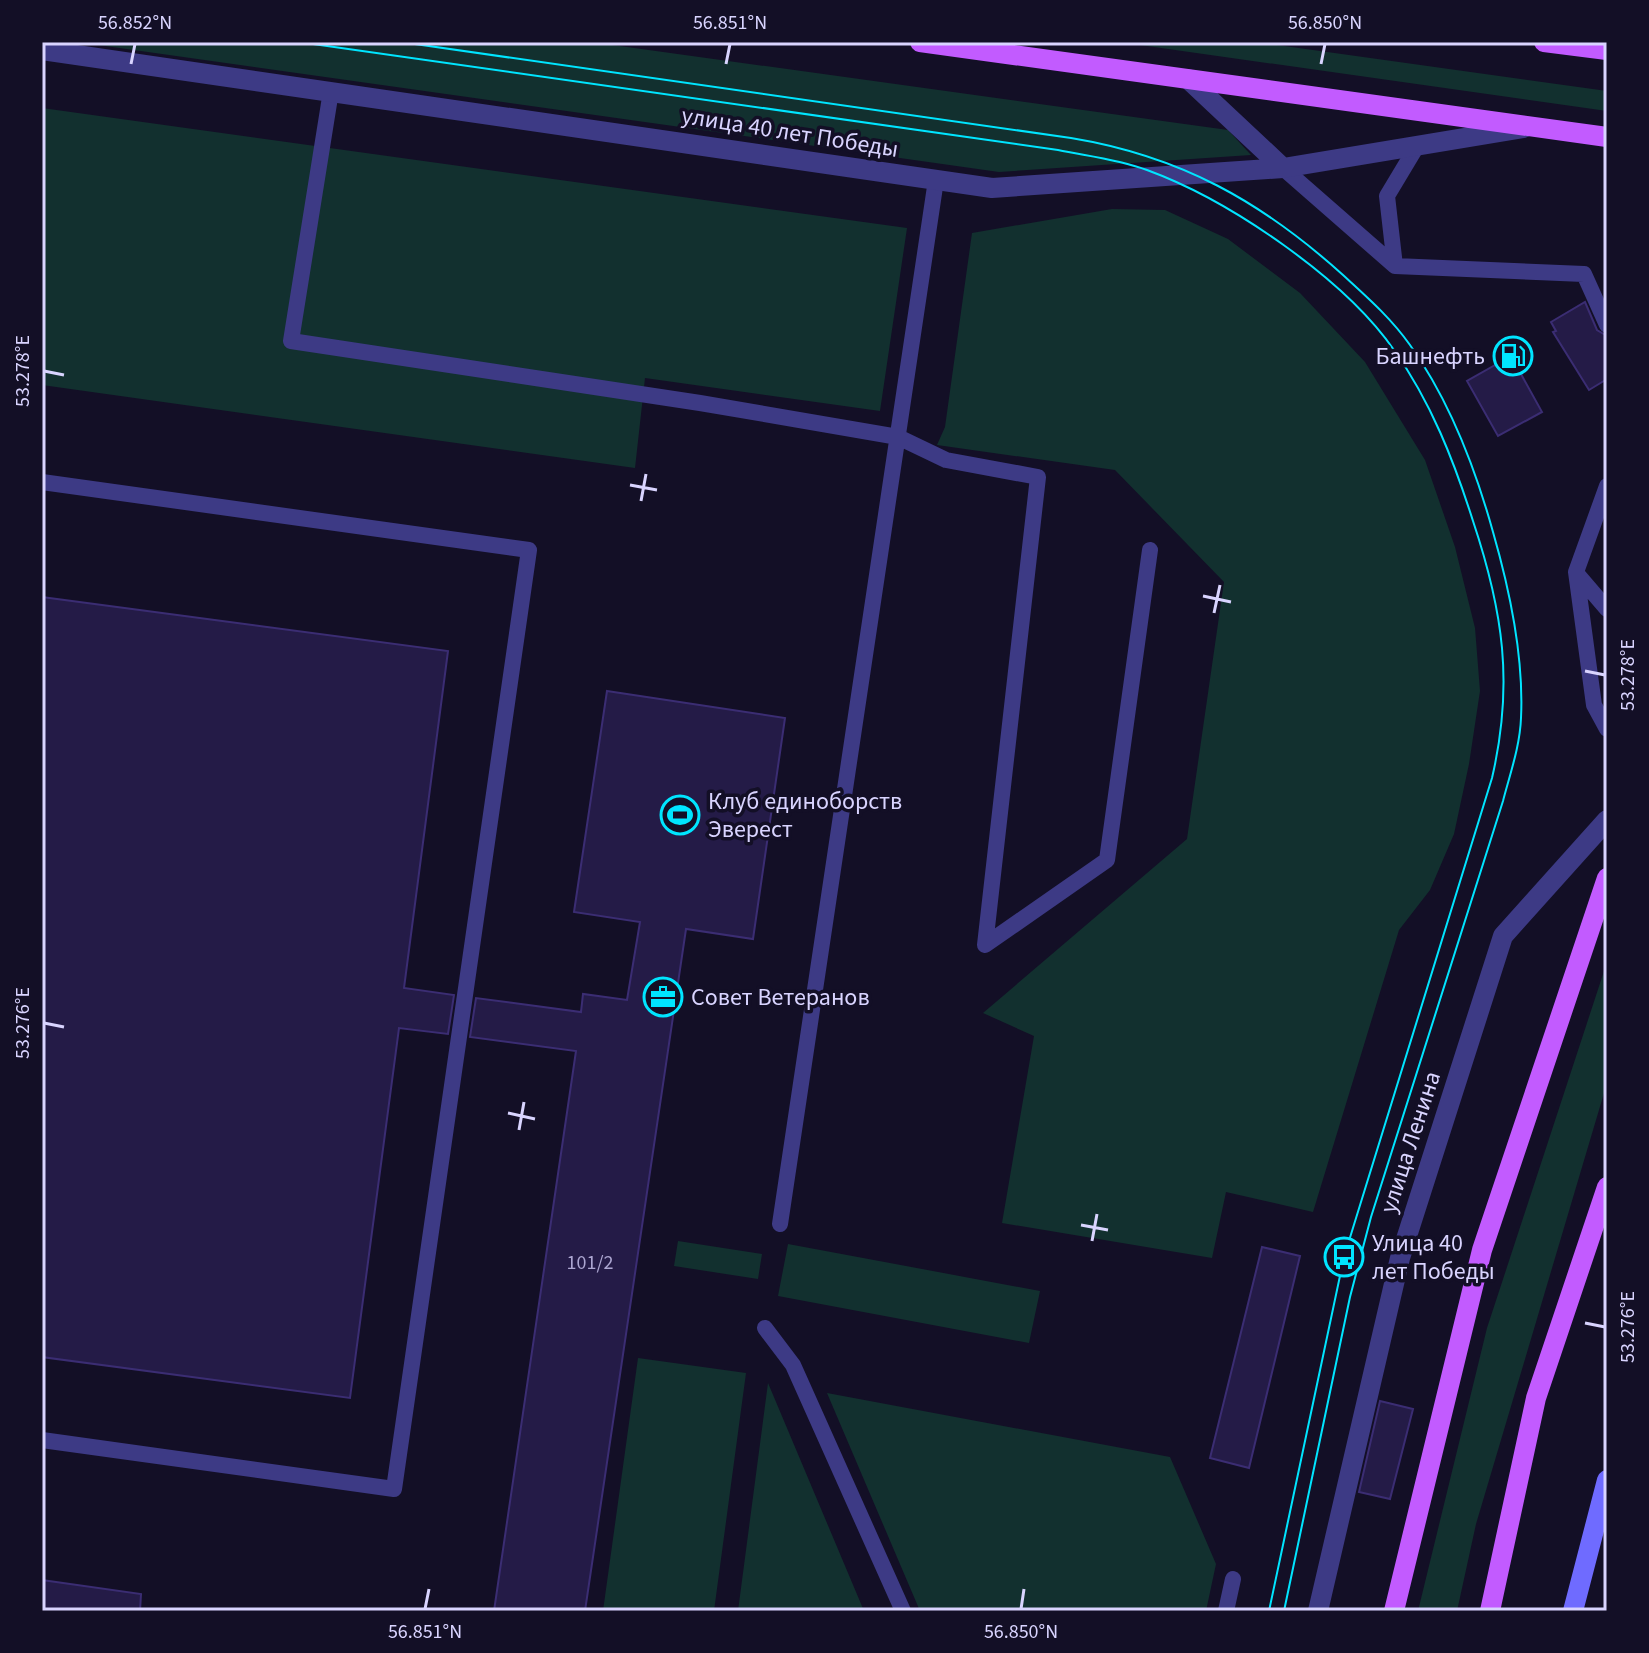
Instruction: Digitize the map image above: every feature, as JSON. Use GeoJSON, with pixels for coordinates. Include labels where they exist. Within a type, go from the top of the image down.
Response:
{"type":"FeatureCollection","features":[{"type":"Feature","properties":{"kind":"main road","name":"улица 40 лет Победы"},"geometry":{"type":"LineString","coordinates":[[920,42],[1607,137]]}},
{"type":"Feature","properties":{"kind":"main road"},"geometry":{"type":"LineString","coordinates":[[1544,42],[1607,50]]}},
{"type":"Feature","properties":{"kind":"main road"},"geometry":{"type":"LineString","coordinates":[[1394,1611],[1482,1250],[1607,878]]}},
{"type":"Feature","properties":{"kind":"main road"},"geometry":{"type":"LineString","coordinates":[[1490,1611],[1536,1398],[1607,1187]]}},
{"type":"Feature","properties":{"kind":"street","name":"улица 40 лет Победы"},"geometry":{"type":"LineString","coordinates":[[42,50],[992,188],[1283,168],[1532,127]]}},
{"type":"Feature","properties":{"kind":"street"},"geometry":{"type":"LineString","coordinates":[[1188,79],[1283,168]]}},
{"type":"Feature","properties":{"kind":"street","name":"улица Ленина"},"geometry":{"type":"LineString","coordinates":[[1318,1611],[1400,1258],[1503,936],[1607,820]]}},
{"type":"Feature","properties":{"kind":"street"},"geometry":{"type":"LineString","coordinates":[[1573,1611],[1607,1480]]}},
{"type":"Feature","properties":{"kind":"lane"},"geometry":{"type":"LineString","coordinates":[[331,91],[291,341],[700,403],[898,437],[946,460],[1038,477],[985,945],[1107,860],[1150,550]]}},
{"type":"Feature","properties":{"kind":"lane"},"geometry":{"type":"LineString","coordinates":[[1395,266],[1387,196],[1417,146]]}},
{"type":"Feature","properties":{"kind":"lane"},"geometry":{"type":"LineString","coordinates":[[1283,168],[1395,266],[1584,274],[1607,325]]}},
{"type":"Feature","properties":{"kind":"lane"},"geometry":{"type":"LineString","coordinates":[[780,1224],[936,180]]}},
{"type":"Feature","properties":{"kind":"lane"},"geometry":{"type":"LineString","coordinates":[[42,482],[529,550],[394,1489],[42,1440]]}},
{"type":"Feature","properties":{"kind":"lane"},"geometry":{"type":"LineString","coordinates":[[1607,486],[1576,572],[1594,705],[1607,729]]}},
{"type":"Feature","properties":{"kind":"lane"},"geometry":{"type":"LineString","coordinates":[[1576,572],[1607,609]]}},
{"type":"Feature","properties":{"kind":"lane"},"geometry":{"type":"LineString","coordinates":[[765,1328],[793,1365],[903,1611]]}},
{"type":"Feature","properties":{"kind":"lane"},"geometry":{"type":"LineString","coordinates":[[1226,1611],[1233,1579]]}},
{"type":"Feature","properties":{"kind":"green space"},"geometry":{"type":"Polygon","coordinates":[[[77,42],[591,42],[1228,130],[1251,155],[999,172],[77,42]]]}},
{"type":"Feature","properties":{"kind":"green space"},"geometry":{"type":"Polygon","coordinates":[[[1119,42],[1256,42],[1607,91],[1607,111],[1119,42]]]}},
{"type":"Feature","properties":{"kind":"green space"},"geometry":{"type":"Polygon","coordinates":[[[42,108],[907,228],[880,411],[645,378],[635,468],[42,385],[42,108]]]}},
{"type":"Feature","properties":{"kind":"green space"},"geometry":{"type":"Polygon","coordinates":[[[1112,209],[1165,210],[1228,239],[1300,293],[1365,362],[1425,460],[1455,547],[1475,628],[1480,691],[1454,834],[1430,890],[1399,930],[1313,1212],[1226,1192],[1212,1258],[1002,1223],[1034,1036],[983,1013],[1187,839],[1224,582],[1115,470],[937,445],[945,427],[972,233],[1112,209]]]}},
{"type":"Feature","properties":{"kind":"green space"},"geometry":{"type":"Polygon","coordinates":[[[1607,962],[1607,1083],[1476,1524],[1457,1611],[1418,1611],[1487,1328],[1607,962]]]}},
{"type":"Feature","properties":{"kind":"green space"},"geometry":{"type":"Polygon","coordinates":[[[678,1241],[762,1254],[758,1279],[674,1266],[678,1241]]]}},
{"type":"Feature","properties":{"kind":"green space"},"geometry":{"type":"Polygon","coordinates":[[[788,1244],[1040,1291],[1029,1343],[778,1296],[788,1244]]]}},
{"type":"Feature","properties":{"kind":"green space"},"geometry":{"type":"Polygon","coordinates":[[[638,1358],[746,1373],[714,1611],[603,1611],[638,1358]]]}},
{"type":"Feature","properties":{"kind":"green space"},"geometry":{"type":"Polygon","coordinates":[[[768,1383],[864,1611],[738,1611],[768,1383]]]}},
{"type":"Feature","properties":{"kind":"green space"},"geometry":{"type":"Polygon","coordinates":[[[827,1393],[1170,1457],[1216,1564],[1206,1611],[920,1611],[827,1393]]]}},
{"type":"Feature","properties":{"kind":"building"},"geometry":{"type":"Polygon","coordinates":[[[1585,302],[1597,330],[1607,336],[1607,379],[1589,390],[1553,332],[1556,331],[1551,322],[1585,302]]]}},
{"type":"Feature","properties":{"kind":"building"},"geometry":{"type":"Polygon","coordinates":[[[1511,356],[1542,412],[1498,436],[1467,381],[1511,356]]]}},
{"type":"Feature","properties":{"kind":"building"},"geometry":{"type":"Polygon","coordinates":[[[42,597],[448,651],[404,988],[454,995],[448,1034],[399,1028],[350,1398],[42,1357],[42,597]]]}},
{"type":"Feature","properties":{"kind":"building"},"geometry":{"type":"Polygon","coordinates":[[[607,691],[785,718],[753,939],[686,929],[585,1611],[494,1611],[576,1051],[470,1037],[476,998],[581,1012],[583,994],[627,1000],[640,922],[574,912],[607,691]]]}},
{"type":"Feature","properties":{"kind":"building"},"geometry":{"type":"Polygon","coordinates":[[[1262,1247],[1300,1256],[1249,1468],[1210,1458],[1262,1247]]]}},
{"type":"Feature","properties":{"kind":"building"},"geometry":{"type":"Polygon","coordinates":[[[1380,1401],[1413,1409],[1390,1499],[1359,1492],[1380,1401]]]}},
{"type":"Feature","properties":{"kind":"building"},"geometry":{"type":"Polygon","coordinates":[[[42,1580],[141,1594],[140,1611],[42,1611],[42,1580]]]}},
{"type":"Feature","properties":{"kind":"tram line"},"geometry":{"type":"LineString","coordinates":[[299,42],[1058,150],[1136,166],[1213,201],[1282,244],[1346,296],[1372,323],[1407,370],[1449,454],[1483,554],[1492,586],[1502,648],[1503,711],[1492,778],[1344,1257],[1269,1611]]}},
{"type":"Feature","properties":{"kind":"tram line"},"geometry":{"type":"LineString","coordinates":[[401,42],[1071,138],[1148,157],[1183,170],[1250,204],[1312,249],[1361,291],[1395,326],[1437,389],[1460,435],[1478,483],[1505,577],[1518,648],[1520,728],[1503,801],[1371,1217],[1350,1297],[1284,1611]]}},
{"type":"Feature","properties":{"kind":"place","name":"Башнефть"},"geometry":{"type":"Point","coordinates":[1513,356]}},
{"type":"Feature","properties":{"kind":"place","name":"Клуб единоборств Эверест"},"geometry":{"type":"Point","coordinates":[680,815]}},
{"type":"Feature","properties":{"kind":"place","name":"Совет Ветеранов"},"geometry":{"type":"Point","coordinates":[663,997]}},
{"type":"Feature","properties":{"kind":"place","name":"Улица 40 лет Победы"},"geometry":{"type":"Point","coordinates":[1344,1257]}}]}
